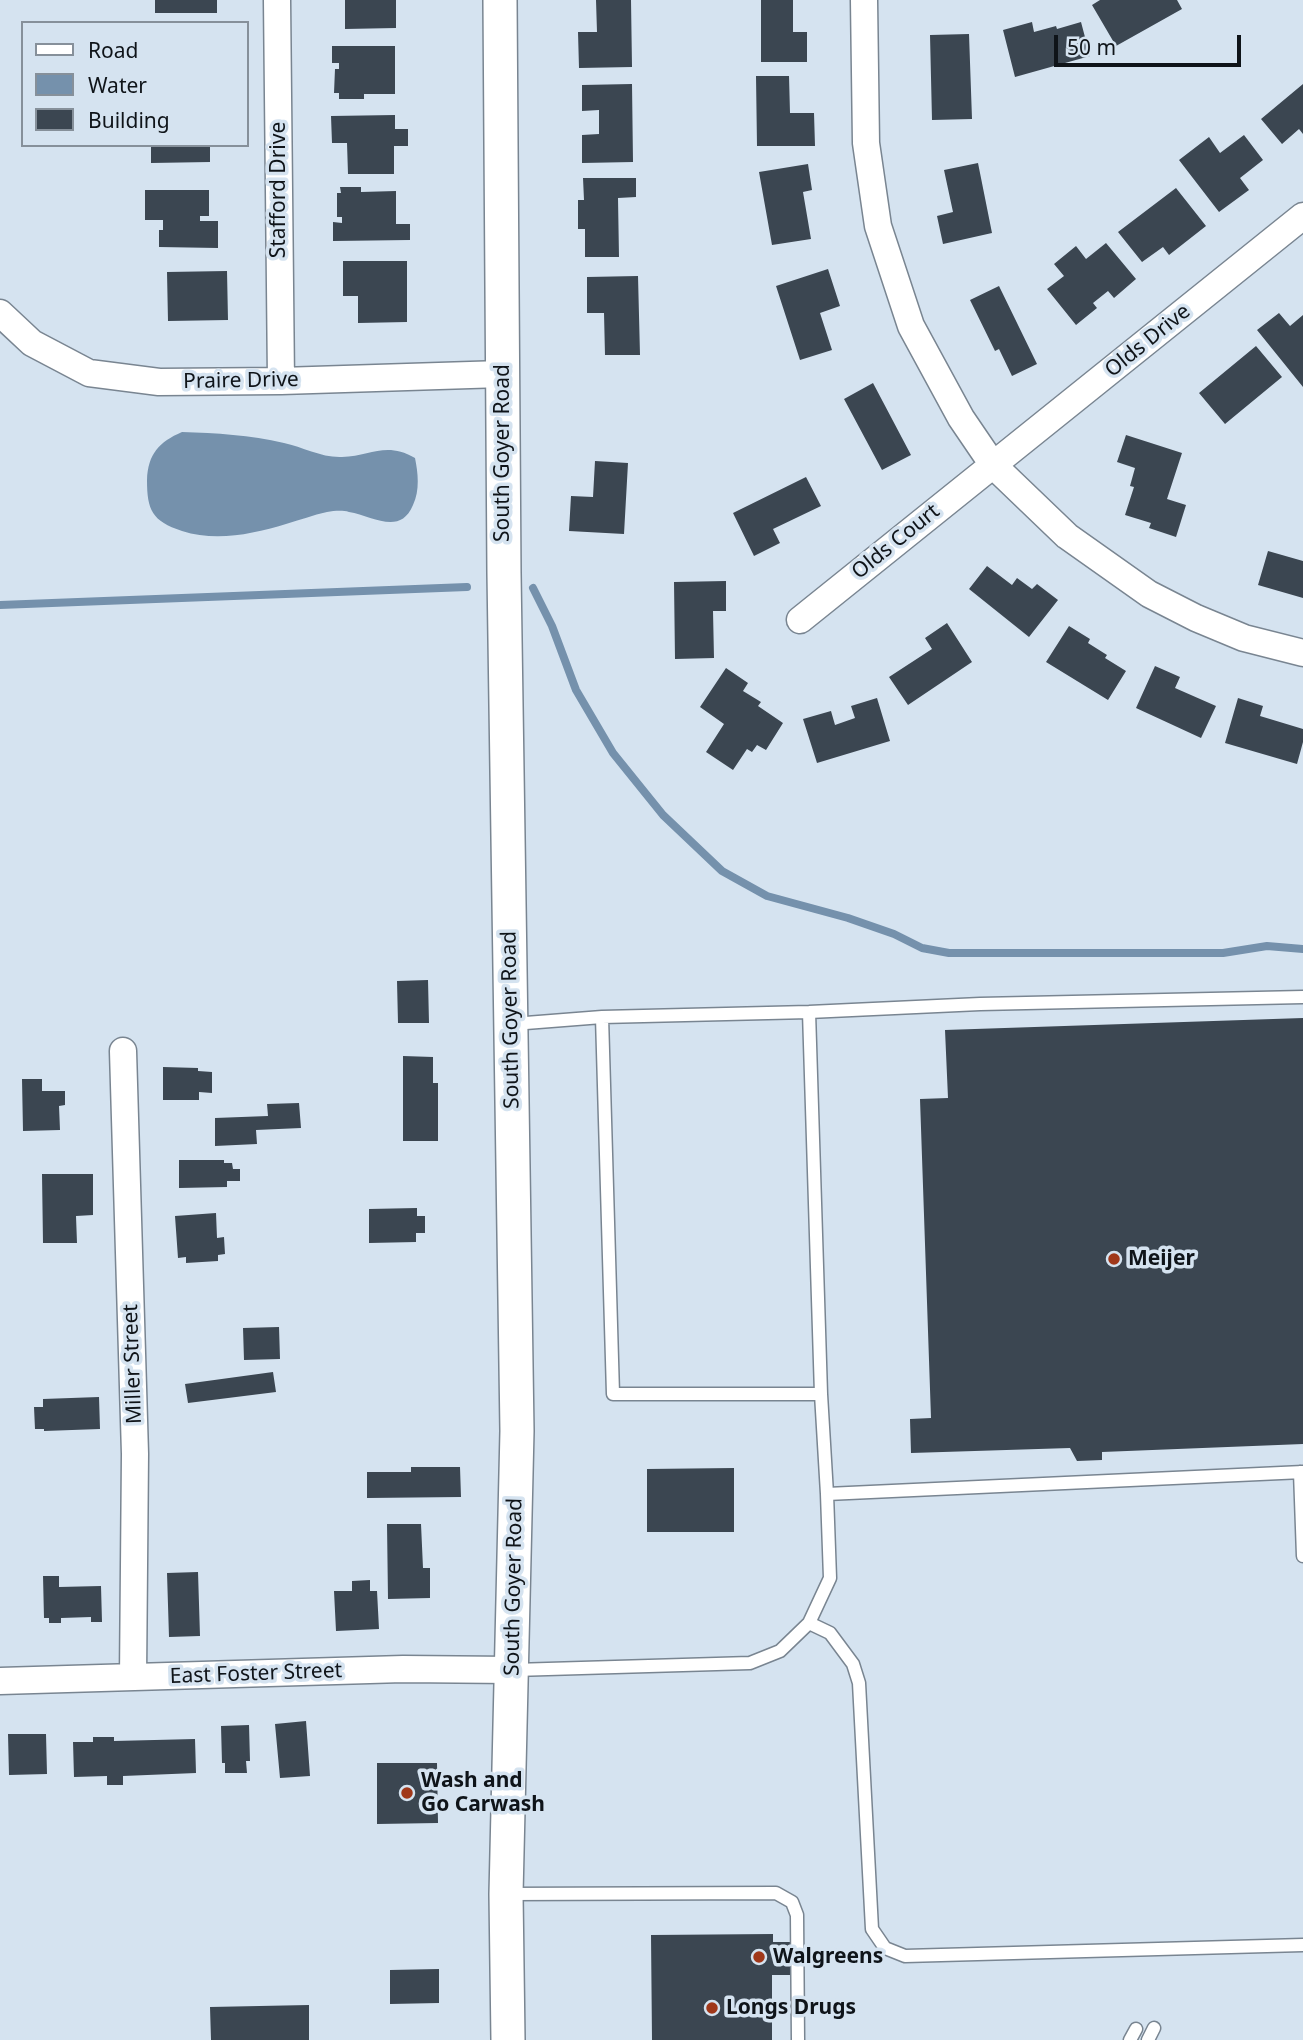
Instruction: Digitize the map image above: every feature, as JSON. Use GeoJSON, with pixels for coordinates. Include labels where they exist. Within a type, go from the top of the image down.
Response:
{"type":"FeatureCollection","features":[{"type":"Feature","properties":{"kind":"street","name":"Stafford Drive"},"geometry":{"type":"LineString","coordinates":[[277,0],[281,381]]}},
{"type":"Feature","properties":{"kind":"street","name":"South Goyer Road"},"geometry":{"type":"LineString","coordinates":[[500,0],[502,374],[517,1431],[506,1895],[508,2040]]}},
{"type":"Feature","properties":{"kind":"street"},"geometry":{"type":"LineString","coordinates":[[864,0],[866,144],[878,226],[911,326],[961,418],[993,465],[1067,536],[1149,594],[1244,638],[1303,653]]}},
{"type":"Feature","properties":{"kind":"street","name":"Olds Drive"},"geometry":{"type":"LineString","coordinates":[[993,465],[1303,216]]}},
{"type":"Feature","properties":{"kind":"street","name":"Praire Drive"},"geometry":{"type":"LineString","coordinates":[[0,313],[32,342],[89,373],[159,382],[502,374]]}},
{"type":"Feature","properties":{"kind":"street","name":"Olds Court"},"geometry":{"type":"LineString","coordinates":[[800,620],[993,465]]}},
{"type":"Feature","properties":{"kind":"street","name":"Miller Street"},"geometry":{"type":"LineString","coordinates":[[123,1051],[135,1454],[133,1677]]}},
{"type":"Feature","properties":{"kind":"street","name":"East Foster Street"},"geometry":{"type":"LineString","coordinates":[[0,1681],[403,1669],[512,1670]]}},
{"type":"Feature","properties":{"kind":"lane"},"geometry":{"type":"LineString","coordinates":[[511,1024],[602,1017],[809,1012],[980,1004],[1303,997]]}},
{"type":"Feature","properties":{"kind":"lane"},"geometry":{"type":"LineString","coordinates":[[512,1670],[750,1663],[780,1651],[809,1623],[830,1578],[821,1394],[809,1012]]}},
{"type":"Feature","properties":{"kind":"lane"},"geometry":{"type":"LineString","coordinates":[[602,1017],[613,1394],[821,1394]]}},
{"type":"Feature","properties":{"kind":"lane"},"geometry":{"type":"LineString","coordinates":[[827,1494],[1302,1472],[1303,1556]]}},
{"type":"Feature","properties":{"kind":"lane"},"geometry":{"type":"LineString","coordinates":[[809,1623],[830,1633],[853,1664],[859,1683],[872,1929],[885,1948],[905,1956],[1303,1945]]}},
{"type":"Feature","properties":{"kind":"lane"},"geometry":{"type":"LineString","coordinates":[[506,1895],[776,1893],[792,1902],[797,1915],[798,2040]]}},
{"type":"Feature","properties":{"kind":"water"},"geometry":{"type":"Polygon","coordinates":[[[182,432],[258,438],[335,457],[387,450],[405,453],[415,458],[417,493],[408,514],[393,522],[338,511],[261,531],[234,535],[208,536],[182,531],[164,523],[153,513],[148,499],[147,480],[152,456],[156,450],[182,432]]]}},
{"type":"Feature","properties":{"kind":"building"},"geometry":{"type":"Polygon","coordinates":[[[155,0],[217,0],[217,13],[155,13],[155,0]]]}},
{"type":"Feature","properties":{"kind":"building"},"geometry":{"type":"Polygon","coordinates":[[[345,0],[396,0],[396,28],[345,29],[345,0]]]}},
{"type":"Feature","properties":{"kind":"building"},"geometry":{"type":"Polygon","coordinates":[[[596,0],[631,0],[632,67],[579,68],[578,32],[597,32],[596,0]]]}},
{"type":"Feature","properties":{"kind":"building"},"geometry":{"type":"Polygon","coordinates":[[[761,0],[793,0],[793,32],[807,32],[807,62],[761,62],[761,0]]]}},
{"type":"Feature","properties":{"kind":"building"},"geometry":{"type":"Polygon","coordinates":[[[1100,0],[1177,0],[1182,9],[1116,46],[1092,5],[1100,0]]]}},
{"type":"Feature","properties":{"kind":"building"},"geometry":{"type":"Polygon","coordinates":[[[1032,22],[1034,32],[1081,22],[1090,56],[1015,77],[1003,30],[1032,22]]]}},
{"type":"Feature","properties":{"kind":"building"},"geometry":{"type":"Polygon","coordinates":[[[969,34],[972,119],[932,120],[930,35],[969,34]]]}},
{"type":"Feature","properties":{"kind":"building"},"geometry":{"type":"Polygon","coordinates":[[[332,46],[395,46],[395,94],[364,94],[364,99],[339,99],[339,93],[334,93],[335,69],[339,69],[339,63],[332,63],[332,46]]]}},
{"type":"Feature","properties":{"kind":"building"},"geometry":{"type":"Polygon","coordinates":[[[756,76],[789,76],[790,113],[814,113],[815,146],[757,146],[756,76]]]}},
{"type":"Feature","properties":{"kind":"building"},"geometry":{"type":"Polygon","coordinates":[[[632,84],[633,162],[582,163],[582,135],[599,134],[599,110],[582,111],[582,85],[632,84]]]}},
{"type":"Feature","properties":{"kind":"building"},"geometry":{"type":"Polygon","coordinates":[[[1303,84],[1303,134],[1299,129],[1282,144],[1261,119],[1303,84]]]}},
{"type":"Feature","properties":{"kind":"building"},"geometry":{"type":"Polygon","coordinates":[[[395,115],[395,129],[408,129],[408,146],[394,146],[394,174],[348,174],[347,143],[332,143],[331,116],[395,115]]]}},
{"type":"Feature","properties":{"kind":"building"},"geometry":{"type":"Polygon","coordinates":[[[1244,135],[1263,160],[1240,178],[1249,190],[1219,212],[1179,160],[1209,137],[1220,153],[1244,135]]]}},
{"type":"Feature","properties":{"kind":"building"},"geometry":{"type":"Polygon","coordinates":[[[151,147],[210,147],[210,162],[151,163],[151,147]]]}},
{"type":"Feature","properties":{"kind":"building"},"geometry":{"type":"Polygon","coordinates":[[[978,163],[992,233],[943,244],[937,216],[953,212],[944,170],[978,163]]]}},
{"type":"Feature","properties":{"kind":"building"},"geometry":{"type":"Polygon","coordinates":[[[808,164],[812,190],[803,192],[811,239],[772,245],[759,172],[808,164]]]}},
{"type":"Feature","properties":{"kind":"building"},"geometry":{"type":"Polygon","coordinates":[[[583,178],[636,178],[636,197],[618,198],[619,257],[585,257],[585,229],[578,229],[578,200],[584,200],[583,178]]]}},
{"type":"Feature","properties":{"kind":"building"},"geometry":{"type":"Polygon","coordinates":[[[340,187],[361,187],[361,192],[396,191],[396,224],[410,224],[410,240],[333,241],[333,222],[342,223],[342,217],[337,217],[337,193],[341,193],[340,187]]]}},
{"type":"Feature","properties":{"kind":"building"},"geometry":{"type":"Polygon","coordinates":[[[1176,188],[1206,226],[1169,255],[1163,247],[1142,262],[1118,232],[1176,188]]]}},
{"type":"Feature","properties":{"kind":"building"},"geometry":{"type":"Polygon","coordinates":[[[145,190],[209,190],[209,216],[200,216],[200,221],[218,221],[218,248],[159,247],[159,230],[163,230],[163,220],[145,220],[145,190]]]}},
{"type":"Feature","properties":{"kind":"building"},"geometry":{"type":"Polygon","coordinates":[[[1106,243],[1136,279],[1114,298],[1108,291],[1093,303],[1097,308],[1076,325],[1047,289],[1064,276],[1054,264],[1076,246],[1086,259],[1106,243]]]}},
{"type":"Feature","properties":{"kind":"building"},"geometry":{"type":"Polygon","coordinates":[[[343,261],[407,261],[407,322],[358,323],[358,296],[343,296],[343,261]]]}},
{"type":"Feature","properties":{"kind":"building"},"geometry":{"type":"Polygon","coordinates":[[[828,269],[840,306],[820,313],[832,350],[800,360],[776,286],[828,269]]]}},
{"type":"Feature","properties":{"kind":"building"},"geometry":{"type":"Polygon","coordinates":[[[227,271],[228,320],[168,321],[167,272],[227,271]]]}},
{"type":"Feature","properties":{"kind":"building"},"geometry":{"type":"Polygon","coordinates":[[[638,276],[640,355],[605,355],[604,313],[587,313],[587,277],[638,276]]]}},
{"type":"Feature","properties":{"kind":"building"},"geometry":{"type":"Polygon","coordinates":[[[999,286],[1037,364],[1012,376],[999,349],[995,351],[970,300],[999,286]]]}},
{"type":"Feature","properties":{"kind":"building"},"geometry":{"type":"Polygon","coordinates":[[[1279,313],[1290,326],[1303,315],[1303,387],[1257,330],[1279,313]]]}},
{"type":"Feature","properties":{"kind":"building"},"geometry":{"type":"Polygon","coordinates":[[[1256,346],[1282,377],[1225,424],[1199,393],[1256,346]]]}},
{"type":"Feature","properties":{"kind":"building"},"geometry":{"type":"Polygon","coordinates":[[[873,383],[911,455],[882,470],[844,399],[873,383]]]}},
{"type":"Feature","properties":{"kind":"building"},"geometry":{"type":"Polygon","coordinates":[[[1126,435],[1182,453],[1167,499],[1186,505],[1176,537],[1149,528],[1151,523],[1125,515],[1134,487],[1130,486],[1135,468],[1117,462],[1126,435]]]}},
{"type":"Feature","properties":{"kind":"building"},"geometry":{"type":"Polygon","coordinates":[[[595,461],[628,463],[624,534],[569,531],[571,496],[593,497],[595,461]]]}},
{"type":"Feature","properties":{"kind":"building"},"geometry":{"type":"Polygon","coordinates":[[[806,477],[821,506],[773,529],[780,543],[754,556],[733,513],[806,477]]]}},
{"type":"Feature","properties":{"kind":"building"},"geometry":{"type":"Polygon","coordinates":[[[1268,551],[1303,561],[1303,598],[1258,585],[1268,551]]]}},
{"type":"Feature","properties":{"kind":"building"},"geometry":{"type":"Polygon","coordinates":[[[987,566],[1012,585],[1017,578],[1032,589],[1037,584],[1058,600],[1029,637],[969,589],[987,566]]]}},
{"type":"Feature","properties":{"kind":"building"},"geometry":{"type":"Polygon","coordinates":[[[726,581],[726,611],[713,611],[714,658],[675,659],[674,582],[726,581]]]}},
{"type":"Feature","properties":{"kind":"building"},"geometry":{"type":"Polygon","coordinates":[[[947,623],[972,662],[908,705],[889,677],[932,649],[925,638],[947,623]]]}},
{"type":"Feature","properties":{"kind":"building"},"geometry":{"type":"Polygon","coordinates":[[[1069,626],[1090,639],[1088,643],[1107,655],[1105,658],[1126,671],[1108,700],[1046,662],[1069,626]]]}},
{"type":"Feature","properties":{"kind":"building"},"geometry":{"type":"Polygon","coordinates":[[[1155,666],[1180,677],[1175,688],[1216,706],[1201,738],[1136,708],[1155,666]]]}},
{"type":"Feature","properties":{"kind":"building"},"geometry":{"type":"Polygon","coordinates":[[[726,668],[748,683],[743,691],[761,702],[758,706],[783,723],[766,750],[757,745],[752,752],[747,749],[733,770],[706,752],[724,724],[700,707],[726,668]]]}},
{"type":"Feature","properties":{"kind":"building"},"geometry":{"type":"Polygon","coordinates":[[[877,698],[890,741],[817,763],[803,719],[831,711],[835,725],[855,718],[851,706],[877,698]]]}},
{"type":"Feature","properties":{"kind":"building"},"geometry":{"type":"Polygon","coordinates":[[[1238,698],[1263,706],[1260,716],[1303,729],[1303,742],[1297,764],[1225,743],[1238,698]]]}},
{"type":"Feature","properties":{"kind":"building"},"geometry":{"type":"Polygon","coordinates":[[[428,980],[429,1023],[398,1023],[397,981],[428,980]]]}},
{"type":"Feature","properties":{"kind":"building","name":"Meijer"},"geometry":{"type":"Polygon","coordinates":[[[1303,1018],[1303,1444],[1102,1452],[1102,1460],[1077,1461],[1070,1448],[911,1453],[910,1419],[931,1418],[920,1099],[948,1098],[945,1030],[1303,1018]]]}},
{"type":"Feature","properties":{"kind":"building"},"geometry":{"type":"Polygon","coordinates":[[[403,1056],[433,1057],[433,1083],[438,1083],[438,1141],[403,1141],[403,1056]]]}},
{"type":"Feature","properties":{"kind":"building"},"geometry":{"type":"Polygon","coordinates":[[[163,1067],[198,1068],[198,1071],[212,1072],[212,1093],[199,1092],[199,1100],[163,1100],[163,1067]]]}},
{"type":"Feature","properties":{"kind":"building"},"geometry":{"type":"Polygon","coordinates":[[[22,1079],[42,1079],[42,1091],[65,1091],[65,1105],[59,1106],[60,1130],[23,1131],[22,1079]]]}},
{"type":"Feature","properties":{"kind":"building"},"geometry":{"type":"Polygon","coordinates":[[[299,1103],[301,1128],[256,1130],[257,1144],[215,1146],[215,1118],[268,1116],[267,1104],[299,1103]]]}},
{"type":"Feature","properties":{"kind":"building"},"geometry":{"type":"Polygon","coordinates":[[[179,1160],[224,1160],[224,1163],[232,1163],[233,1169],[240,1169],[240,1181],[227,1181],[227,1187],[179,1188],[179,1160]]]}},
{"type":"Feature","properties":{"kind":"building"},"geometry":{"type":"Polygon","coordinates":[[[42,1174],[93,1174],[93,1215],[76,1216],[77,1243],[43,1243],[42,1174]]]}},
{"type":"Feature","properties":{"kind":"building"},"geometry":{"type":"Polygon","coordinates":[[[417,1208],[417,1216],[425,1216],[425,1233],[416,1233],[416,1242],[369,1243],[369,1209],[417,1208]]]}},
{"type":"Feature","properties":{"kind":"building"},"geometry":{"type":"Polygon","coordinates":[[[216,1213],[217,1238],[224,1237],[225,1254],[218,1255],[218,1261],[186,1263],[186,1257],[178,1258],[175,1216],[216,1213]]]}},
{"type":"Feature","properties":{"kind":"building"},"geometry":{"type":"Polygon","coordinates":[[[279,1327],[280,1359],[244,1360],[243,1328],[279,1327]]]}},
{"type":"Feature","properties":{"kind":"building"},"geometry":{"type":"Polygon","coordinates":[[[273,1372],[276,1392],[188,1403],[185,1384],[273,1372]]]}},
{"type":"Feature","properties":{"kind":"building"},"geometry":{"type":"Polygon","coordinates":[[[99,1397],[100,1429],[35,1429],[34,1407],[43,1407],[43,1399],[99,1397]]]}},
{"type":"Feature","properties":{"kind":"building"},"geometry":{"type":"Polygon","coordinates":[[[411,1467],[460,1467],[461,1497],[367,1498],[367,1472],[411,1472],[411,1467]]]}},
{"type":"Feature","properties":{"kind":"building"},"geometry":{"type":"Polygon","coordinates":[[[734,1468],[734,1532],[647,1532],[647,1469],[734,1468]]]}},
{"type":"Feature","properties":{"kind":"building"},"geometry":{"type":"Polygon","coordinates":[[[387,1524],[421,1524],[423,1568],[430,1568],[430,1598],[388,1599],[387,1524]]]}},
{"type":"Feature","properties":{"kind":"building"},"geometry":{"type":"Polygon","coordinates":[[[198,1572],[200,1636],[169,1637],[167,1573],[198,1572]]]}},
{"type":"Feature","properties":{"kind":"building"},"geometry":{"type":"Polygon","coordinates":[[[43,1576],[59,1576],[59,1587],[101,1586],[102,1622],[91,1622],[91,1617],[61,1618],[61,1623],[49,1623],[49,1618],[44,1618],[43,1576]]]}},
{"type":"Feature","properties":{"kind":"building"},"geometry":{"type":"Polygon","coordinates":[[[370,1580],[370,1591],[377,1591],[379,1629],[336,1631],[334,1591],[352,1591],[352,1581],[370,1580]]]}},
{"type":"Feature","properties":{"kind":"building"},"geometry":{"type":"Polygon","coordinates":[[[306,1721],[310,1776],[280,1778],[275,1724],[306,1721]]]}},
{"type":"Feature","properties":{"kind":"building"},"geometry":{"type":"Polygon","coordinates":[[[249,1725],[250,1761],[246,1761],[247,1773],[225,1773],[225,1763],[222,1763],[221,1726],[249,1725]]]}},
{"type":"Feature","properties":{"kind":"building"},"geometry":{"type":"Polygon","coordinates":[[[8,1734],[46,1734],[47,1774],[9,1775],[8,1734]]]}},
{"type":"Feature","properties":{"kind":"building"},"geometry":{"type":"Polygon","coordinates":[[[93,1737],[114,1737],[114,1741],[195,1739],[196,1773],[123,1776],[123,1785],[107,1785],[107,1776],[74,1777],[73,1742],[93,1742],[93,1737]]]}},
{"type":"Feature","properties":{"kind":"building","name":"Wash and Go Carwash"},"geometry":{"type":"Polygon","coordinates":[[[377,1763],[437,1763],[438,1823],[377,1824],[377,1763]]]}},
{"type":"Feature","properties":{"kind":"building","name":"Longs Drugs"},"geometry":{"type":"Polygon","coordinates":[[[773,1934],[773,1942],[790,1942],[790,1975],[772,1975],[772,2040],[652,2040],[651,1935],[773,1934]]]}},
{"type":"Feature","properties":{"kind":"building"},"geometry":{"type":"Polygon","coordinates":[[[439,1969],[439,2003],[390,2004],[390,1970],[439,1969]]]}},
{"type":"Feature","properties":{"kind":"building"},"geometry":{"type":"Polygon","coordinates":[[[309,2005],[309,2040],[211,2040],[210,2007],[309,2005]]]}},
{"type":"Feature","properties":{"kind":"waterway"},"geometry":{"type":"LineString","coordinates":[[0,605],[467,587]]}},
{"type":"Feature","properties":{"kind":"waterway"},"geometry":{"type":"LineString","coordinates":[[533,588],[552,626],[576,690],[613,753],[663,815],[722,871],[767,896],[848,918],[894,934],[922,948],[949,953],[1223,953],[1267,946],[1303,949]]}},
{"type":"Feature","properties":{"kind":"place","name":"Meijer"},"geometry":{"type":"Point","coordinates":[1114,1259]}},
{"type":"Feature","properties":{"kind":"place","name":"Wash and Go Carwash"},"geometry":{"type":"Point","coordinates":[407,1793]}},
{"type":"Feature","properties":{"kind":"place","name":"Walgreens"},"geometry":{"type":"Point","coordinates":[759,1957]}},
{"type":"Feature","properties":{"kind":"place","name":"Longs Drugs"},"geometry":{"type":"Point","coordinates":[712,2008]}}]}
